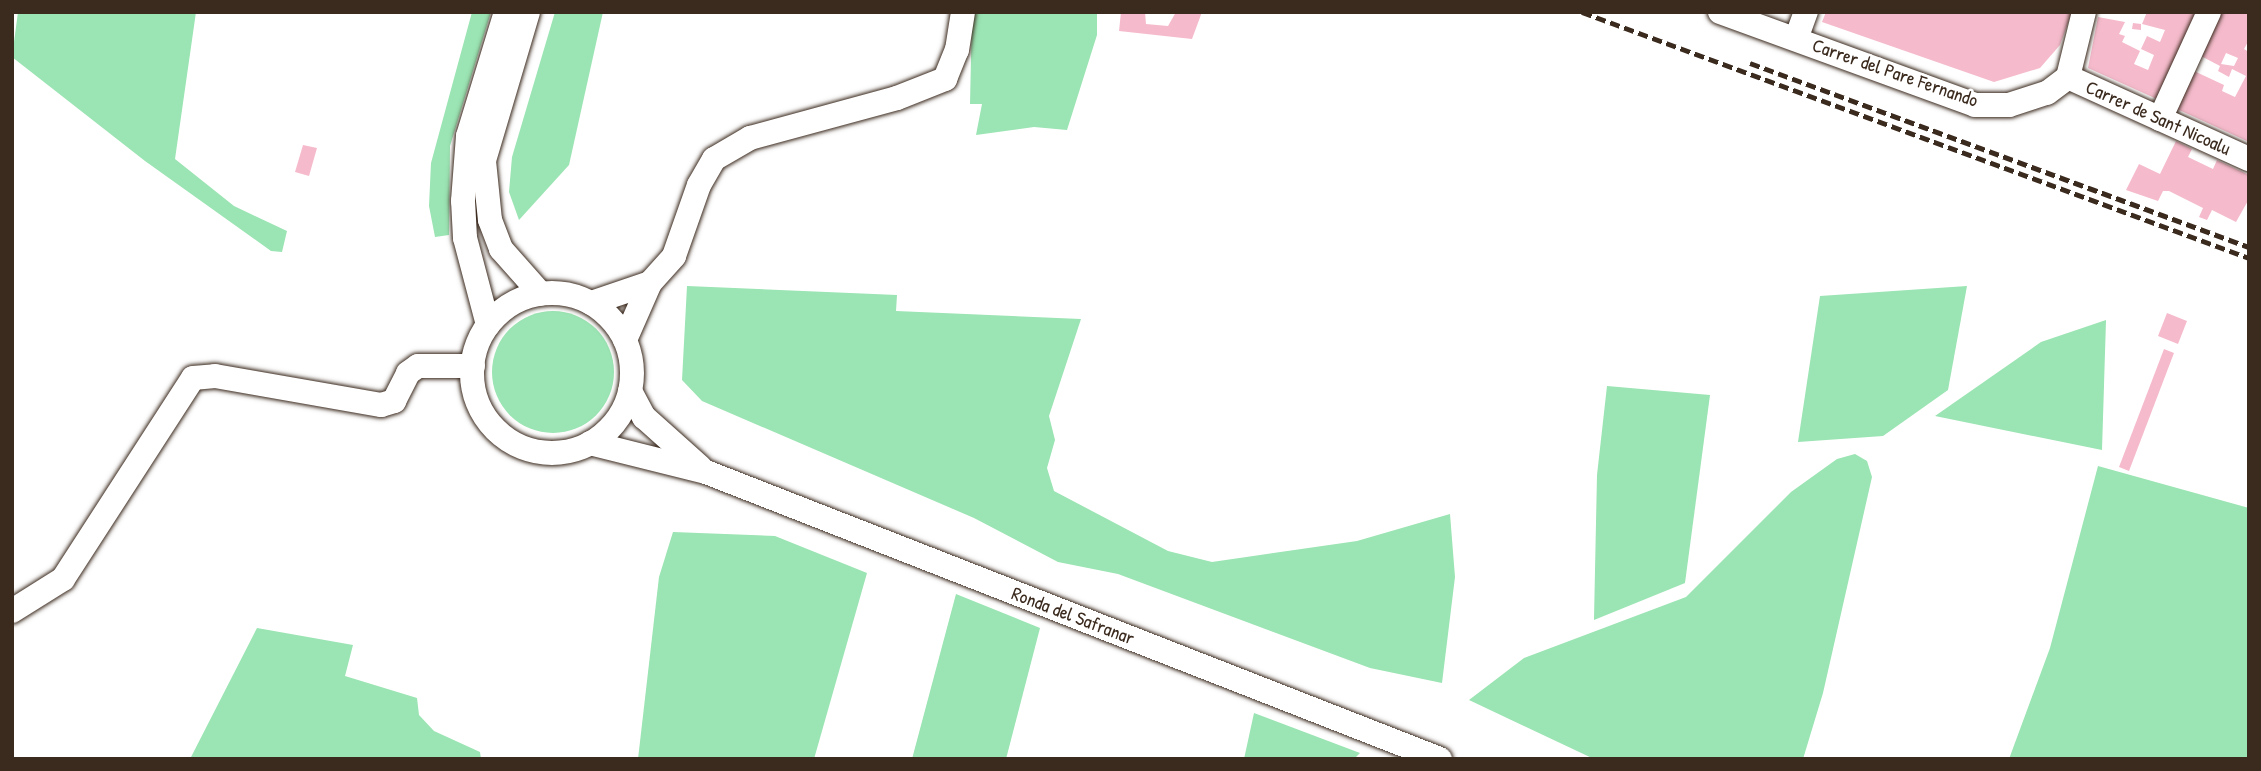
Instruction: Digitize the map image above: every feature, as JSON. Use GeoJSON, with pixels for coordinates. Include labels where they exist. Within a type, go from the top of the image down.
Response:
{"type":"FeatureCollection","features":[{"type":"Feature","properties":{"kind":"street"},"geometry":{"type":"LineString","coordinates":[[488,325],[465,239],[463,201],[468,136],[506,12]]}},
{"type":"Feature","properties":{"kind":"street"},"geometry":{"type":"LineString","coordinates":[[528,12],[484,161],[490,220],[500,249],[541,294]]}},
{"type":"Feature","properties":{"kind":"street"},"geometry":{"type":"LineString","coordinates":[[625,340],[650,283],[674,256],[699,185],[714,159],[750,138],[917,92],[944,79],[957,50],[963,12]]}},
{"type":"Feature","properties":{"kind":"street","name":"Carrer del Pare Fernando"},"geometry":{"type":"LineString","coordinates":[[1720,12],[1975,105],[2009,105],[2047,93],[2068,77]]}},
{"type":"Feature","properties":{"kind":"street"},"geometry":{"type":"LineString","coordinates":[[1796,39],[1806,12]]}},
{"type":"Feature","properties":{"kind":"street"},"geometry":{"type":"LineString","coordinates":[[2068,77],[2084,12]]}},
{"type":"Feature","properties":{"kind":"street"},"geometry":{"type":"LineString","coordinates":[[2160,119],[2209,12]]}},
{"type":"Feature","properties":{"kind":"street","name":"Carrer de Sant Nicoalu"},"geometry":{"type":"LineString","coordinates":[[2068,77],[2249,159]]}},
{"type":"Feature","properties":{"kind":"street"},"geometry":{"type":"LineString","coordinates":[[591,303],[650,283]]}},
{"type":"Feature","properties":{"kind":"street"},"geometry":{"type":"LineString","coordinates":[[558,293],[591,303],[605,313],[625,340],[631,365],[630,391],[608,430],[590,443],[546,453],[504,437],[479,405],[472,366],[488,325],[502,310],[541,294],[558,293]]}},
{"type":"Feature","properties":{"kind":"street"},"geometry":{"type":"LineString","coordinates":[[12,611],[63,579],[193,378],[215,376],[381,405],[394,401],[408,373],[418,366],[472,366]]}},
{"type":"Feature","properties":{"kind":"street","name":"Ronda del Safranar"},"geometry":{"type":"LineString","coordinates":[[630,391],[662,435],[706,472]]}},
{"type":"Feature","properties":{"kind":"street","name":"Ronda del Safranar"},"geometry":{"type":"LineString","coordinates":[[590,443],[706,472],[1440,759]]}},
{"type":"Feature","properties":{"kind":"green space"},"geometry":{"type":"Polygon","coordinates":[[[18,12],[196,12],[175,159],[234,206],[287,231],[282,252],[271,251],[145,161],[12,57],[18,12]]]}},
{"type":"Feature","properties":{"kind":"green space"},"geometry":{"type":"Polygon","coordinates":[[[472,12],[491,12],[450,146],[449,235],[435,237],[429,206],[431,163],[472,12]]]}},
{"type":"Feature","properties":{"kind":"green space"},"geometry":{"type":"Polygon","coordinates":[[[555,12],[603,12],[569,165],[519,220],[509,192],[512,157],[555,12]]]}},
{"type":"Feature","properties":{"kind":"green space"},"geometry":{"type":"Polygon","coordinates":[[[972,12],[1097,12],[1097,35],[1067,130],[1034,127],[976,135],[982,104],[970,104],[972,12]]]}},
{"type":"Feature","properties":{"kind":"green space"},"geometry":{"type":"Polygon","coordinates":[[[687,286],[897,295],[896,311],[1081,319],[1049,416],[1055,440],[1047,468],[1054,491],[1168,551],[1212,562],[1357,541],[1450,514],[1455,577],[1442,683],[1370,668],[1118,574],[1058,562],[974,518],[702,401],[682,380],[687,286]]]}},
{"type":"Feature","properties":{"kind":"green space"},"geometry":{"type":"Polygon","coordinates":[[[1967,286],[1948,390],[1883,436],[1798,442],[1820,296],[1967,286]]]}},
{"type":"Feature","properties":{"kind":"green space"},"geometry":{"type":"Polygon","coordinates":[[[553,311],[576,315],[596,329],[610,349],[614,372],[610,395],[596,415],[576,429],[553,433],[530,429],[510,415],[496,395],[492,372],[496,349],[510,329],[530,315],[553,311]]]}},
{"type":"Feature","properties":{"kind":"green space"},"geometry":{"type":"Polygon","coordinates":[[[2106,320],[2102,450],[1935,416],[2041,342],[2106,320]]]}},
{"type":"Feature","properties":{"kind":"green space"},"geometry":{"type":"Polygon","coordinates":[[[1607,386],[1710,395],[1685,583],[1594,620],[1597,475],[1607,386]]]}},
{"type":"Feature","properties":{"kind":"green space"},"geometry":{"type":"Polygon","coordinates":[[[1855,454],[1867,461],[1872,477],[1823,693],[1803,759],[1594,759],[1469,700],[1524,658],[1686,597],[1791,492],[1837,459],[1855,454]]]}},
{"type":"Feature","properties":{"kind":"green space"},"geometry":{"type":"Polygon","coordinates":[[[2098,466],[2249,508],[2249,759],[2009,759],[2050,648],[2098,466]]]}},
{"type":"Feature","properties":{"kind":"green space"},"geometry":{"type":"Polygon","coordinates":[[[673,532],[775,536],[867,573],[814,759],[638,759],[659,577],[673,532]]]}},
{"type":"Feature","properties":{"kind":"green space"},"geometry":{"type":"Polygon","coordinates":[[[956,594],[1040,628],[1006,759],[912,759],[956,594]]]}},
{"type":"Feature","properties":{"kind":"green space"},"geometry":{"type":"Polygon","coordinates":[[[257,628],[353,645],[345,676],[417,698],[419,715],[434,731],[480,752],[481,759],[190,759],[257,628]]]}},
{"type":"Feature","properties":{"kind":"green space"},"geometry":{"type":"Polygon","coordinates":[[[1254,713],[1360,753],[1354,759],[1244,759],[1254,713]]]}},
{"type":"Feature","properties":{"kind":"building"},"geometry":{"type":"Polygon","coordinates":[[[1121,12],[1145,12],[1146,24],[1168,26],[1176,12],[1202,12],[1192,39],[1119,31],[1121,12]]]}},
{"type":"Feature","properties":{"kind":"building"},"geometry":{"type":"Polygon","coordinates":[[[1826,12],[2072,12],[2060,45],[2040,68],[1994,82],[1822,22],[1826,12]]]}},
{"type":"Feature","properties":{"kind":"building"},"geometry":{"type":"Polygon","coordinates":[[[2147,12],[2199,12],[2159,100],[2088,68],[2098,17],[2125,22],[2119,34],[2125,36],[2122,42],[2140,51],[2134,64],[2148,70],[2154,55],[2141,49],[2147,36],[2160,42],[2165,30],[2142,24],[2147,12]]]}},
{"type":"Feature","properties":{"kind":"building"},"geometry":{"type":"Polygon","coordinates":[[[2221,12],[2249,12],[2249,40],[2244,49],[2249,52],[2249,142],[2177,109],[2194,71],[2224,85],[2222,91],[2235,97],[2246,76],[2232,69],[2229,77],[2218,71],[2220,66],[2201,56],[2221,12]],[[2226,53],[2221,64],[2234,66],[2238,58],[2226,53]]]}},
{"type":"Feature","properties":{"kind":"building"},"geometry":{"type":"Polygon","coordinates":[[[2133,23],[2141,24],[2141,30],[2132,29],[2133,23]]]}},
{"type":"Feature","properties":{"kind":"building"},"geometry":{"type":"Polygon","coordinates":[[[2176,141],[2192,149],[2188,157],[2213,169],[2217,160],[2249,175],[2249,199],[2236,222],[2212,210],[2207,220],[2199,217],[2203,208],[2169,191],[2163,191],[2158,201],[2126,190],[2139,164],[2160,174],[2176,141]]]}},
{"type":"Feature","properties":{"kind":"building"},"geometry":{"type":"Polygon","coordinates":[[[303,145],[317,148],[309,176],[295,172],[303,145]]]}},
{"type":"Feature","properties":{"kind":"building"},"geometry":{"type":"Polygon","coordinates":[[[2167,313],[2187,321],[2178,344],[2158,336],[2167,313]]]}},
{"type":"Feature","properties":{"kind":"building"},"geometry":{"type":"Polygon","coordinates":[[[2164,349],[2174,353],[2129,471],[2119,467],[2164,349]]]}},
{"type":"Feature","properties":{"kind":"railway"},"geometry":{"type":"LineString","coordinates":[[1582,12],[2249,258]]}},
{"type":"Feature","properties":{"kind":"railway"},"geometry":{"type":"LineString","coordinates":[[1750,63],[2249,247]]}}]}
